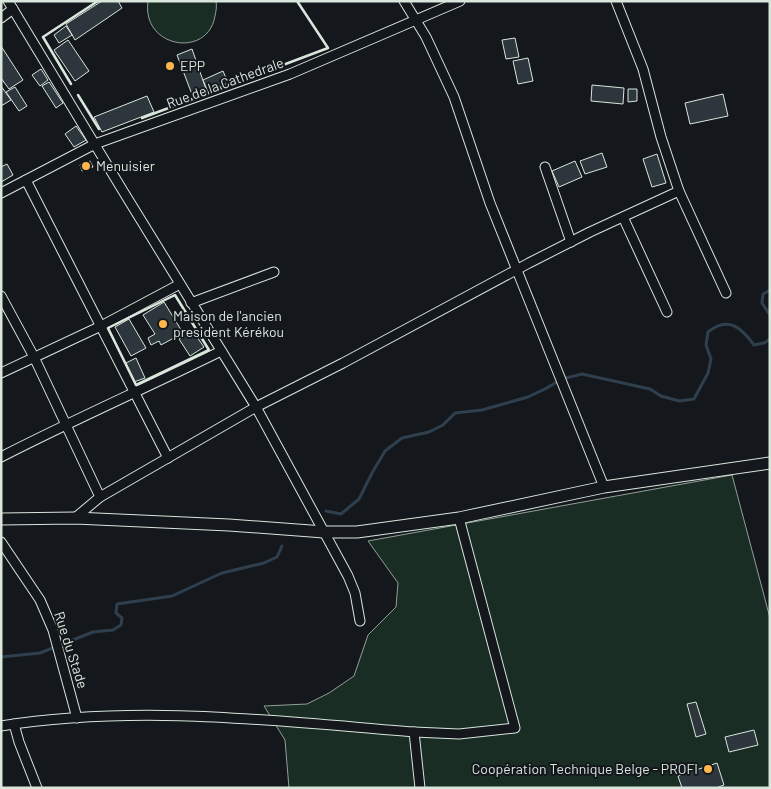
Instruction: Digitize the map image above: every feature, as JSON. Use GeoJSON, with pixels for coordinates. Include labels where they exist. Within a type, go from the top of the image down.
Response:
{"type":"FeatureCollection","features":[{"type":"Feature","properties":{"kind":"street"},"geometry":{"type":"LineString","coordinates":[[404,1],[417,20],[454,96],[490,203],[604,487]]}},
{"type":"Feature","properties":{"kind":"street","name":"Rue de la Cathedrale"},"geometry":{"type":"LineString","coordinates":[[1,193],[95,144],[290,74],[460,1]]}},
{"type":"Feature","properties":{"kind":"street"},"geometry":{"type":"LineString","coordinates":[[616,1],[643,69],[679,191],[726,293]]}},
{"type":"Feature","properties":{"kind":"street"},"geometry":{"type":"LineString","coordinates":[[1,18],[11,5],[256,407],[355,592],[360,621]]}},
{"type":"Feature","properties":{"kind":"street"},"geometry":{"type":"LineString","coordinates":[[545,166],[571,242]]}},
{"type":"Feature","properties":{"kind":"street"},"geometry":{"type":"LineString","coordinates":[[26,180],[168,458]]}},
{"type":"Feature","properties":{"kind":"street"},"geometry":{"type":"LineString","coordinates":[[75,518],[100,497],[256,407],[343,363],[516,269],[679,191]]}},
{"type":"Feature","properties":{"kind":"street"},"geometry":{"type":"LineString","coordinates":[[623,217],[667,312]]}},
{"type":"Feature","properties":{"kind":"street"},"geometry":{"type":"LineString","coordinates":[[191,303],[274,272]]}},
{"type":"Feature","properties":{"kind":"street"},"geometry":{"type":"LineString","coordinates":[[1,373],[101,326],[180,284]]}},
{"type":"Feature","properties":{"kind":"street"},"geometry":{"type":"LineString","coordinates":[[1,296],[34,357],[100,497]]}},
{"type":"Feature","properties":{"kind":"street"},"geometry":{"type":"LineString","coordinates":[[1,457],[66,424],[136,393],[221,351]]}},
{"type":"Feature","properties":{"kind":"street"},"geometry":{"type":"LineString","coordinates":[[1,519],[75,518],[228,525],[324,532],[357,532],[459,518],[604,487],[770,463]]}},
{"type":"Feature","properties":{"kind":"street"},"geometry":{"type":"LineString","coordinates":[[1,726],[107,715],[200,715],[459,734],[515,728],[459,518]]}},
{"type":"Feature","properties":{"kind":"street","name":"Rue du Stade"},"geometry":{"type":"LineString","coordinates":[[1,542],[40,600],[53,630],[77,718]]}},
{"type":"Feature","properties":{"kind":"street"},"geometry":{"type":"LineString","coordinates":[[14,724],[37,788]]}},
{"type":"Feature","properties":{"kind":"street"},"geometry":{"type":"LineString","coordinates":[[414,732],[420,788]]}},
{"type":"Feature","properties":{"kind":"green space"},"geometry":{"type":"Polygon","coordinates":[[[148,1],[216,1],[215,16],[210,30],[201,38],[189,43],[176,42],[164,38],[155,29],[149,17],[148,1]]]}},
{"type":"Feature","properties":{"kind":"green space"},"geometry":{"type":"Polygon","coordinates":[[[732,475],[770,618],[770,788],[289,788],[285,740],[264,706],[307,704],[329,693],[354,676],[368,635],[396,607],[398,583],[368,541],[732,475]]]}},
{"type":"Feature","properties":{"kind":"building"},"geometry":{"type":"Polygon","coordinates":[[[102,1],[118,1],[122,8],[75,40],[66,24],[102,1]]]}},
{"type":"Feature","properties":{"kind":"building"},"geometry":{"type":"Polygon","coordinates":[[[66,26],[72,35],[59,43],[54,35],[66,26]]]}},
{"type":"Feature","properties":{"kind":"building"},"geometry":{"type":"Polygon","coordinates":[[[515,38],[519,57],[506,59],[502,40],[515,38]]]}},
{"type":"Feature","properties":{"kind":"building"},"geometry":{"type":"Polygon","coordinates":[[[68,40],[89,71],[75,81],[54,50],[68,40]]]}},
{"type":"Feature","properties":{"kind":"building"},"geometry":{"type":"Polygon","coordinates":[[[1,46],[23,80],[9,89],[1,78],[1,46]]]}},
{"type":"Feature","properties":{"kind":"building"},"geometry":{"type":"Polygon","coordinates":[[[192,49],[207,92],[193,97],[177,55],[192,49]]]}},
{"type":"Feature","properties":{"kind":"building"},"geometry":{"type":"Polygon","coordinates":[[[528,58],[533,81],[518,84],[513,61],[528,58]]]}},
{"type":"Feature","properties":{"kind":"building"},"geometry":{"type":"Polygon","coordinates":[[[41,69],[48,80],[40,86],[32,75],[41,69]]]}},
{"type":"Feature","properties":{"kind":"building"},"geometry":{"type":"Polygon","coordinates":[[[223,71],[228,83],[208,92],[203,80],[223,71]]]}},
{"type":"Feature","properties":{"kind":"building"},"geometry":{"type":"Polygon","coordinates":[[[49,82],[63,103],[56,108],[42,86],[49,82]]]}},
{"type":"Feature","properties":{"kind":"building"},"geometry":{"type":"Polygon","coordinates":[[[592,85],[624,88],[623,104],[591,101],[592,85]]]}},
{"type":"Feature","properties":{"kind":"building"},"geometry":{"type":"Polygon","coordinates":[[[1,86],[11,100],[1,106],[1,86]]]}},
{"type":"Feature","properties":{"kind":"building"},"geometry":{"type":"Polygon","coordinates":[[[15,87],[27,106],[19,111],[6,92],[15,87]]]}},
{"type":"Feature","properties":{"kind":"building"},"geometry":{"type":"Polygon","coordinates":[[[628,89],[637,89],[637,101],[628,102],[628,89]]]}},
{"type":"Feature","properties":{"kind":"building"},"geometry":{"type":"Polygon","coordinates":[[[723,94],[728,116],[690,124],[685,103],[723,94]]]}},
{"type":"Feature","properties":{"kind":"building"},"geometry":{"type":"Polygon","coordinates":[[[147,96],[154,112],[102,132],[94,117],[147,96]]]}},
{"type":"Feature","properties":{"kind":"building"},"geometry":{"type":"Polygon","coordinates":[[[76,126],[86,140],[74,147],[65,134],[76,126]]]}},
{"type":"Feature","properties":{"kind":"building"},"geometry":{"type":"Polygon","coordinates":[[[602,153],[607,167],[585,174],[580,161],[602,153]]]}},
{"type":"Feature","properties":{"kind":"building"},"geometry":{"type":"Polygon","coordinates":[[[657,154],[666,183],[652,187],[643,159],[657,154]]]}},
{"type":"Feature","properties":{"kind":"building","name":"Menuisier"},"geometry":{"type":"Polygon","coordinates":[[[90,161],[93,167],[82,171],[80,165],[90,161]]]}},
{"type":"Feature","properties":{"kind":"building"},"geometry":{"type":"Polygon","coordinates":[[[575,161],[582,177],[559,187],[552,171],[575,161]]]}},
{"type":"Feature","properties":{"kind":"building"},"geometry":{"type":"Polygon","coordinates":[[[7,164],[13,175],[1,182],[1,167],[7,164]]]}},
{"type":"Feature","properties":{"kind":"building","name":"Maison de l'ancien president Kérékou"},"geometry":{"type":"Polygon","coordinates":[[[164,302],[183,333],[161,345],[159,341],[151,345],[148,338],[155,334],[143,315],[164,302]]]}},
{"type":"Feature","properties":{"kind":"building"},"geometry":{"type":"Polygon","coordinates":[[[129,319],[146,348],[131,356],[115,327],[129,319]]]}},
{"type":"Feature","properties":{"kind":"building"},"geometry":{"type":"Polygon","coordinates":[[[192,330],[204,347],[190,356],[179,339],[192,330]]]}},
{"type":"Feature","properties":{"kind":"building"},"geometry":{"type":"Polygon","coordinates":[[[136,358],[145,378],[134,382],[126,363],[136,358]]]}},
{"type":"Feature","properties":{"kind":"building"},"geometry":{"type":"Polygon","coordinates":[[[696,702],[706,734],[696,737],[687,704],[696,702]]]}},
{"type":"Feature","properties":{"kind":"building"},"geometry":{"type":"Polygon","coordinates":[[[754,730],[758,745],[729,752],[725,737],[754,730]]]}},
{"type":"Feature","properties":{"kind":"building","name":"Coopération Technique Belge - PROFI"},"geometry":{"type":"Polygon","coordinates":[[[717,763],[724,785],[716,788],[682,788],[678,776],[717,763]]]}},
{"type":"Feature","properties":{"kind":"waterway"},"geometry":{"type":"LineString","coordinates":[[770,290],[763,294],[762,303],[770,315]]}},
{"type":"Feature","properties":{"kind":"waterway"},"geometry":{"type":"LineString","coordinates":[[326,511],[341,514],[359,499],[385,451],[402,438],[429,432],[443,425],[455,413],[482,410],[528,397],[562,379],[582,374],[650,389],[661,396],[679,401],[694,399],[708,373],[711,359],[706,345],[708,332],[715,327],[728,324],[744,333],[754,345],[764,343],[770,339]]}},
{"type":"Feature","properties":{"kind":"waterway"},"geometry":{"type":"LineString","coordinates":[[1,657],[40,653],[93,632],[113,630],[121,625],[122,618],[116,613],[117,604],[172,596],[222,573],[264,563],[277,557],[282,546]]}},
{"type":"Feature","properties":{"kind":"wall"},"geometry":{"type":"LineString","coordinates":[[71,84],[43,37],[98,1]]}},
{"type":"Feature","properties":{"kind":"wall"},"geometry":{"type":"LineString","coordinates":[[142,118],[328,48],[297,1]]}},
{"type":"Feature","properties":{"kind":"wall"},"geometry":{"type":"LineString","coordinates":[[78,95],[99,129]]}},
{"type":"Feature","properties":{"kind":"wall"},"geometry":{"type":"LineString","coordinates":[[175,295],[209,350],[136,385],[108,328],[175,295]]}},
{"type":"Feature","properties":{"kind":"place","name":"EPP"},"geometry":{"type":"Point","coordinates":[170,66]}},
{"type":"Feature","properties":{"kind":"place","name":"Menuisier"},"geometry":{"type":"Point","coordinates":[86,166]}},
{"type":"Feature","properties":{"kind":"place","name":"Maison de l'ancien president Kérékou"},"geometry":{"type":"Point","coordinates":[163,324]}},
{"type":"Feature","properties":{"kind":"place","name":"Coopération Technique Belge - PROFI"},"geometry":{"type":"Point","coordinates":[708,769]}}]}
